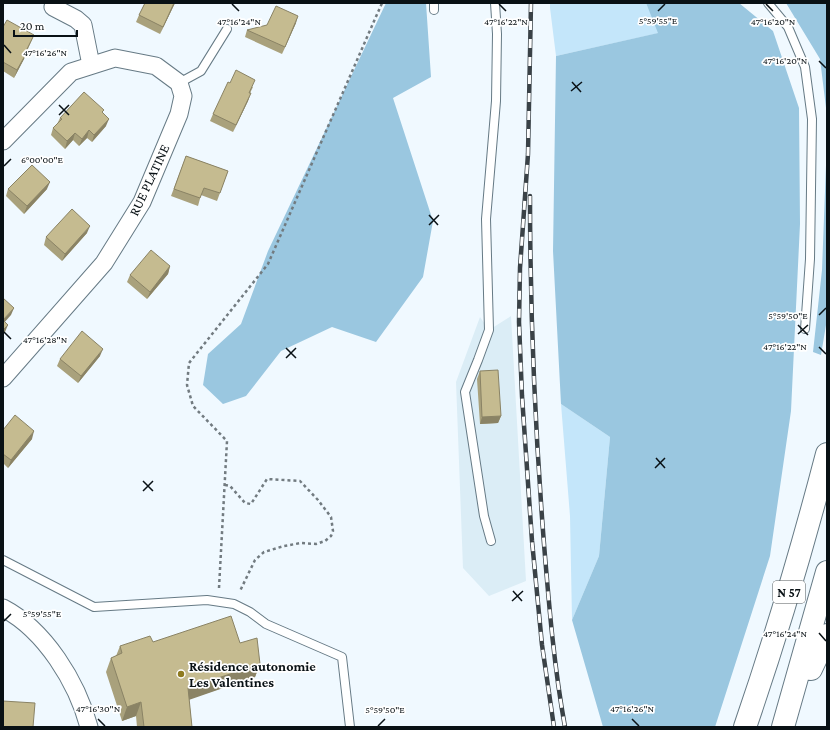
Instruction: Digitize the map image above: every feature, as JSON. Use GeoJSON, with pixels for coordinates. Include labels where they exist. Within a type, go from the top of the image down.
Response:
{"type":"FeatureCollection","features":[{"type":"Feature","properties":{"kind":"highway","name":"N 57"},"geometry":{"type":"LineString","coordinates":[[745,727],[784,610],[808,529],[827,454]]}},
{"type":"Feature","properties":{"kind":"highway","name":"N 57"},"geometry":{"type":"LineString","coordinates":[[784,727],[827,572]]}},
{"type":"Feature","properties":{"kind":"highway"},"geometry":{"type":"LineString","coordinates":[[784,727],[827,635]]}},
{"type":"Feature","properties":{"kind":"street"},"geometry":{"type":"LineString","coordinates":[[53,7],[76,19],[83,25],[91,65]]}},
{"type":"Feature","properties":{"kind":"street"},"geometry":{"type":"LineString","coordinates":[[3,141],[71,72],[91,65],[115,58],[156,66],[179,83]]}},
{"type":"Feature","properties":{"kind":"street","name":"RUE PLATINE"},"geometry":{"type":"LineString","coordinates":[[3,378],[104,263],[142,202],[179,114],[183,96],[179,83]]}},
{"type":"Feature","properties":{"kind":"street"},"geometry":{"type":"LineString","coordinates":[[3,608],[10,611],[28,626],[52,651],[74,686],[89,727]]}},
{"type":"Feature","properties":{"kind":"lane"},"geometry":{"type":"LineString","coordinates":[[491,541],[484,516],[465,392],[489,330],[486,219],[496,101],[497,34],[495,3]]}},
{"type":"Feature","properties":{"kind":"lane"},"geometry":{"type":"LineString","coordinates":[[768,3],[788,27],[805,67],[812,119],[810,260],[805,330]]}},
{"type":"Feature","properties":{"kind":"lane"},"geometry":{"type":"LineString","coordinates":[[179,83],[201,71],[227,29]]}},
{"type":"Feature","properties":{"kind":"lane"},"geometry":{"type":"LineString","coordinates":[[3,560],[94,607],[207,600],[234,604],[250,612],[266,624],[342,657],[350,727]]}},
{"type":"Feature","properties":{"kind":"path"},"geometry":{"type":"LineString","coordinates":[[218,602],[228,441],[193,406],[187,385],[190,363],[268,264],[382,3]]}},
{"type":"Feature","properties":{"kind":"path"},"geometry":{"type":"LineString","coordinates":[[225,485],[230,486],[245,503],[251,504],[267,479],[300,481],[318,500],[331,517],[334,531],[325,541],[316,544],[301,543],[264,552],[255,560],[234,604]]}},
{"type":"Feature","properties":{"kind":"shaded area"},"geometry":{"type":"Polygon","coordinates":[[[386,3],[426,3],[431,77],[393,98],[433,221],[423,277],[376,342],[332,327],[281,351],[246,396],[223,404],[203,385],[208,354],[241,324],[268,251],[386,3]]]}},
{"type":"Feature","properties":{"kind":"shaded area"},"geometry":{"type":"Polygon","coordinates":[[[550,3],[646,3],[659,33],[556,56],[550,3]]]}},
{"type":"Feature","properties":{"kind":"shaded area"},"geometry":{"type":"Polygon","coordinates":[[[646,3],[739,3],[773,31],[799,108],[800,224],[791,411],[770,556],[715,727],[603,727],[572,620],[599,556],[610,437],[561,404],[553,251],[556,56],[658,33],[646,3]]]}},
{"type":"Feature","properties":{"kind":"shaded area"},"geometry":{"type":"Polygon","coordinates":[[[786,3],[827,3],[827,116],[820,59],[786,3]]]}},
{"type":"Feature","properties":{"kind":"shaded area"},"geometry":{"type":"Polygon","coordinates":[[[827,139],[827,319],[821,355],[813,352],[822,270],[827,139]]]}},
{"type":"Feature","properties":{"kind":"shaded area"},"geometry":{"type":"Polygon","coordinates":[[[511,316],[526,581],[489,596],[463,568],[456,382],[480,317],[489,330],[511,316]]]}},
{"type":"Feature","properties":{"kind":"shaded area"},"geometry":{"type":"Polygon","coordinates":[[[561,404],[610,437],[599,556],[572,620],[570,516],[561,404]]]}},
{"type":"Feature","properties":{"kind":"building"},"geometry":{"type":"Polygon","coordinates":[[[145,3],[174,3],[163,27],[139,15],[145,3]]]}},
{"type":"Feature","properties":{"kind":"building"},"geometry":{"type":"Polygon","coordinates":[[[276,6],[298,16],[285,47],[247,30],[267,25],[276,6]]]}},
{"type":"Feature","properties":{"kind":"building"},"geometry":{"type":"Polygon","coordinates":[[[7,20],[34,35],[17,70],[3,62],[3,27],[7,20]]]}},
{"type":"Feature","properties":{"kind":"building"},"geometry":{"type":"Polygon","coordinates":[[[236,70],[255,80],[249,93],[251,93],[236,125],[213,114],[228,82],[230,83],[236,70]]]}},
{"type":"Feature","properties":{"kind":"building"},"geometry":{"type":"Polygon","coordinates":[[[84,92],[104,110],[102,112],[109,119],[94,135],[89,130],[82,139],[75,133],[67,141],[53,128],[62,119],[60,118],[84,92]]]}},
{"type":"Feature","properties":{"kind":"building"},"geometry":{"type":"Polygon","coordinates":[[[186,156],[228,171],[220,193],[204,188],[200,198],[174,189],[186,156]]]}},
{"type":"Feature","properties":{"kind":"building"},"geometry":{"type":"Polygon","coordinates":[[[32,165],[50,182],[27,206],[8,189],[32,165]]]}},
{"type":"Feature","properties":{"kind":"building"},"geometry":{"type":"Polygon","coordinates":[[[72,209],[90,226],[65,254],[46,237],[72,209]]]}},
{"type":"Feature","properties":{"kind":"building"},"geometry":{"type":"Polygon","coordinates":[[[151,250],[170,266],[150,292],[130,275],[151,250]]]}},
{"type":"Feature","properties":{"kind":"building"},"geometry":{"type":"Polygon","coordinates":[[[3,298],[14,308],[3,320],[3,298]]]}},
{"type":"Feature","properties":{"kind":"building"},"geometry":{"type":"Polygon","coordinates":[[[3,320],[8,325],[3,330],[3,320]]]}},
{"type":"Feature","properties":{"kind":"building"},"geometry":{"type":"Polygon","coordinates":[[[82,331],[103,349],[81,376],[60,359],[82,331]]]}},
{"type":"Feature","properties":{"kind":"building"},"geometry":{"type":"Polygon","coordinates":[[[498,370],[501,416],[482,417],[480,371],[498,370]]]}},
{"type":"Feature","properties":{"kind":"building"},"geometry":{"type":"Polygon","coordinates":[[[15,415],[34,431],[11,460],[3,454],[3,430],[15,415]]]}},
{"type":"Feature","properties":{"kind":"building","name":"Résidence autonomie Les Valentines"},"geometry":{"type":"Polygon","coordinates":[[[231,616],[240,643],[257,638],[260,664],[188,688],[192,727],[144,727],[141,702],[127,707],[111,658],[122,653],[120,646],[150,636],[153,642],[231,616]]]}},
{"type":"Feature","properties":{"kind":"building"},"geometry":{"type":"Polygon","coordinates":[[[3,701],[35,703],[33,727],[3,727],[3,701]]]}},
{"type":"Feature","properties":{"kind":"railway"},"geometry":{"type":"LineString","coordinates":[[531,3],[528,154],[520,268],[519,322],[522,396],[532,541],[542,645],[554,727]]}},
{"type":"Feature","properties":{"kind":"railway"},"geometry":{"type":"LineString","coordinates":[[530,196],[532,326],[541,500],[552,636],[565,727]]}},
{"type":"Feature","properties":{"kind":"place","name":"Résidence autonomie Les Valentines"},"geometry":{"type":"Point","coordinates":[181,674]}}]}
